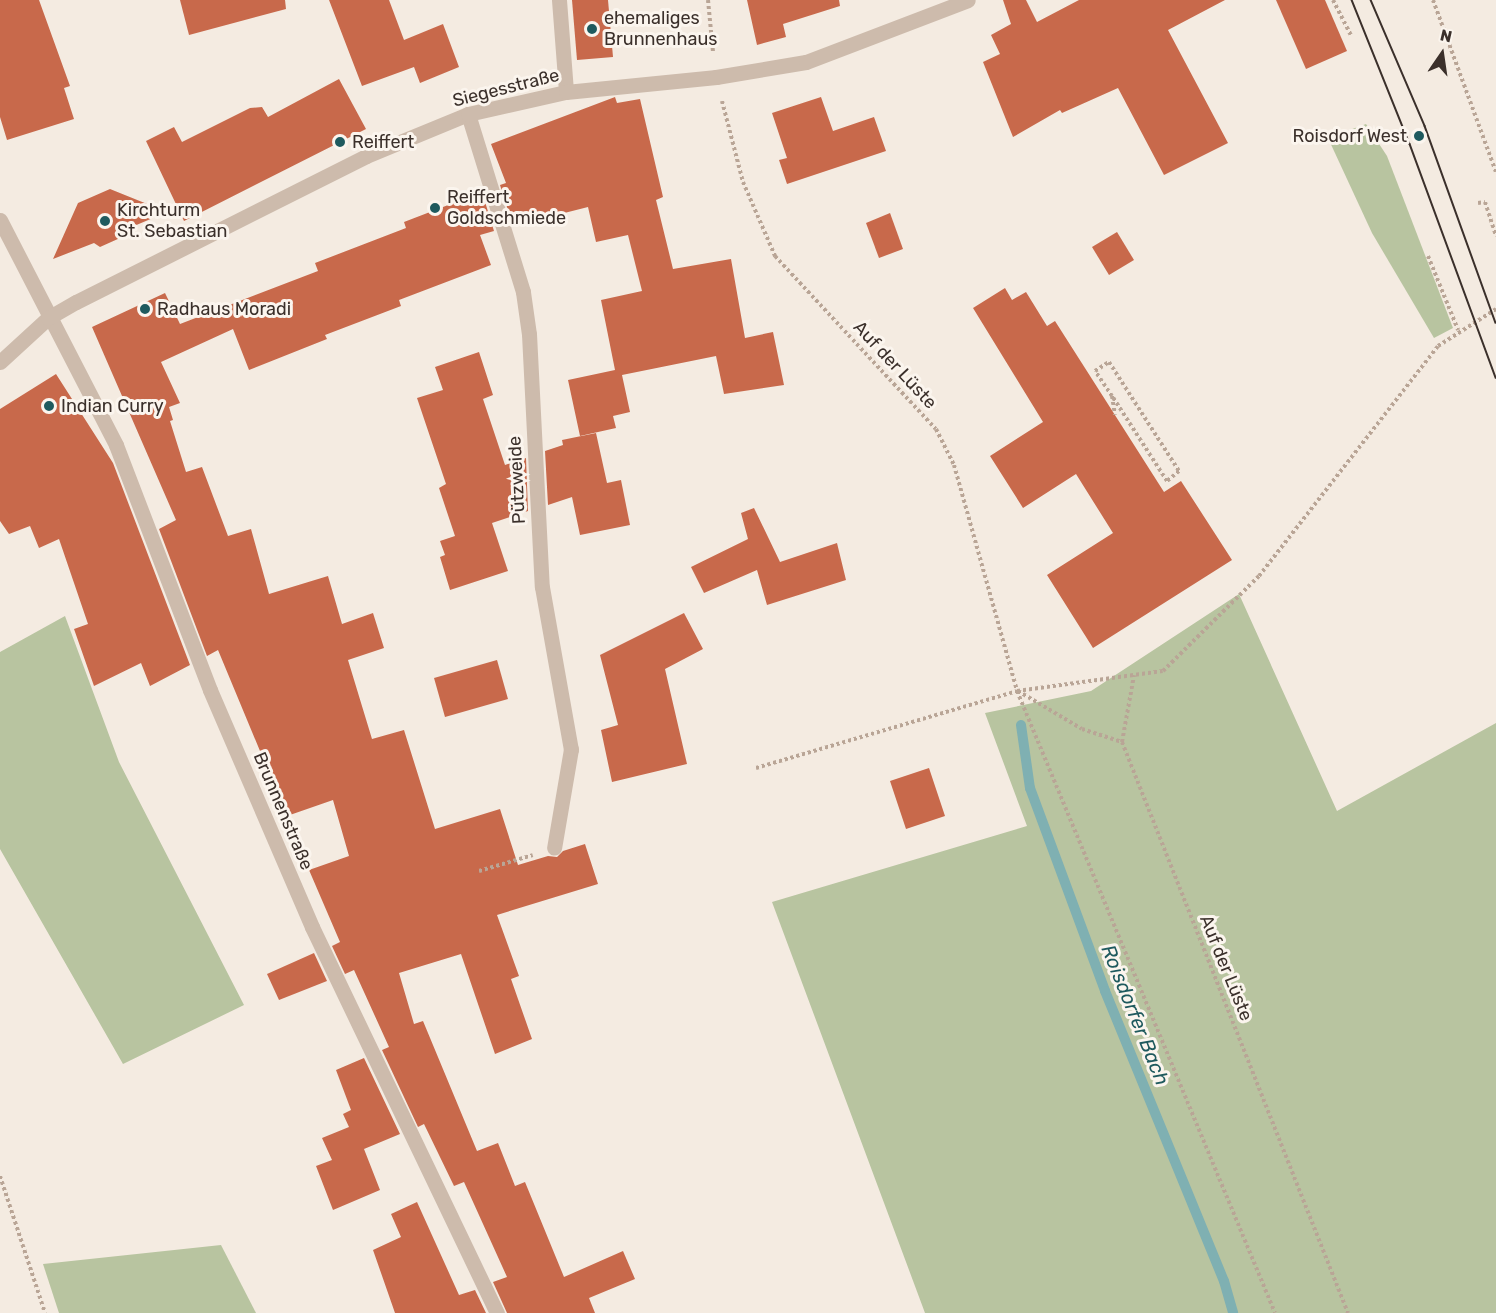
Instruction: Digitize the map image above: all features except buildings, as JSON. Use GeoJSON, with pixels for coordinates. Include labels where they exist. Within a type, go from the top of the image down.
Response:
{"type":"FeatureCollection","features":[{"type":"Feature","properties":{"kind":"street"},"geometry":{"type":"LineString","coordinates":[[559,0],[566,92]]}},
{"type":"Feature","properties":{"kind":"street","name":"Siegesstraße"},"geometry":{"type":"LineString","coordinates":[[0,362],[48,318],[366,156],[468,114],[566,92],[716,77],[806,62],[968,0]]}},
{"type":"Feature","properties":{"kind":"street","name":"Pützweide"},"geometry":{"type":"LineString","coordinates":[[468,114],[523,292],[529,334],[542,587],[571,748],[554,849]]}},
{"type":"Feature","properties":{"kind":"street","name":"Brunnenstraße"},"geometry":{"type":"LineString","coordinates":[[0,220],[48,318],[117,445],[210,690],[312,927],[497,1313]]}},
{"type":"Feature","properties":{"kind":"path","name":"Auf der Lüste"},"geometry":{"type":"LineString","coordinates":[[708,0],[716,77],[743,182],[775,256],[936,429],[954,465],[1017,691],[1275,1313]]}},
{"type":"Feature","properties":{"kind":"path"},"geometry":{"type":"LineString","coordinates":[[1333,0],[1351,35]]}},
{"type":"Feature","properties":{"kind":"path"},"geometry":{"type":"LineString","coordinates":[[1433,0],[1496,171]]}},
{"type":"Feature","properties":{"kind":"path"},"geometry":{"type":"LineString","coordinates":[[1478,203],[1485,202],[1496,236]]}},
{"type":"Feature","properties":{"kind":"path"},"geometry":{"type":"LineString","coordinates":[[1428,255],[1458,330]]}},
{"type":"Feature","properties":{"kind":"path"},"geometry":{"type":"LineString","coordinates":[[756,768],[1017,691],[1163,671],[1259,576],[1438,346],[1458,330],[1496,309]]}},
{"type":"Feature","properties":{"kind":"path"},"geometry":{"type":"LineString","coordinates":[[1112,396],[1167,481],[1179,471],[1109,362],[1095,371],[1112,396],[1115,414]]}},
{"type":"Feature","properties":{"kind":"path"},"geometry":{"type":"LineString","coordinates":[[1017,691],[1082,729],[1122,742],[1134,675]]}},
{"type":"Feature","properties":{"kind":"path","name":"Auf der Lüste"},"geometry":{"type":"LineString","coordinates":[[1122,742],[1348,1313]]}},
{"type":"Feature","properties":{"kind":"path"},"geometry":{"type":"LineString","coordinates":[[479,872],[554,849]]}},
{"type":"Feature","properties":{"kind":"path"},"geometry":{"type":"LineString","coordinates":[[0,1176],[45,1313]]}},
{"type":"Feature","properties":{"kind":"green space"},"geometry":{"type":"Polygon","coordinates":[[[1366,124],[1387,156],[1453,328],[1434,338],[1372,233],[1328,138],[1366,124]]]}},
{"type":"Feature","properties":{"kind":"green space"},"geometry":{"type":"Polygon","coordinates":[[[1239,594],[1337,811],[1496,723],[1496,1313],[925,1313],[772,902],[1027,826],[985,713],[1091,691],[1239,594]]]}},
{"type":"Feature","properties":{"kind":"green space"},"geometry":{"type":"Polygon","coordinates":[[[65,616],[119,762],[244,1005],[123,1064],[0,849],[0,652],[65,616]]]}},
{"type":"Feature","properties":{"kind":"green space"},"geometry":{"type":"Polygon","coordinates":[[[221,1245],[256,1313],[59,1313],[43,1264],[221,1245]]]}},
{"type":"Feature","properties":{"kind":"waterway","name":"Roisdorfer Bach"},"geometry":{"type":"LineString","coordinates":[[1021,725],[1030,788],[1105,991],[1224,1281],[1233,1313]]}},
{"type":"Feature","properties":{"kind":"tram line"},"geometry":{"type":"LineString","coordinates":[[1352,0],[1410,144],[1496,378]]}},
{"type":"Feature","properties":{"kind":"tram line"},"geometry":{"type":"LineString","coordinates":[[1371,0],[1425,126],[1496,323]]}},
{"type":"Feature","properties":{"kind":"place","name":"ehemaliges Brunnenhaus"},"geometry":{"type":"Point","coordinates":[592,29]}},
{"type":"Feature","properties":{"kind":"place","name":"Roisdorf West"},"geometry":{"type":"Point","coordinates":[1419,136]}},
{"type":"Feature","properties":{"kind":"place","name":"Reiffert"},"geometry":{"type":"Point","coordinates":[340,142]}},
{"type":"Feature","properties":{"kind":"place","name":"Reiffert Goldschmiede"},"geometry":{"type":"Point","coordinates":[435,208]}},
{"type":"Feature","properties":{"kind":"place","name":"Kirchturm St. Sebastian"},"geometry":{"type":"Point","coordinates":[105,221]}},
{"type":"Feature","properties":{"kind":"place","name":"Radhaus Moradi"},"geometry":{"type":"Point","coordinates":[145,309]}},
{"type":"Feature","properties":{"kind":"place","name":"Indian Curry"},"geometry":{"type":"Point","coordinates":[49,406]}}]}
